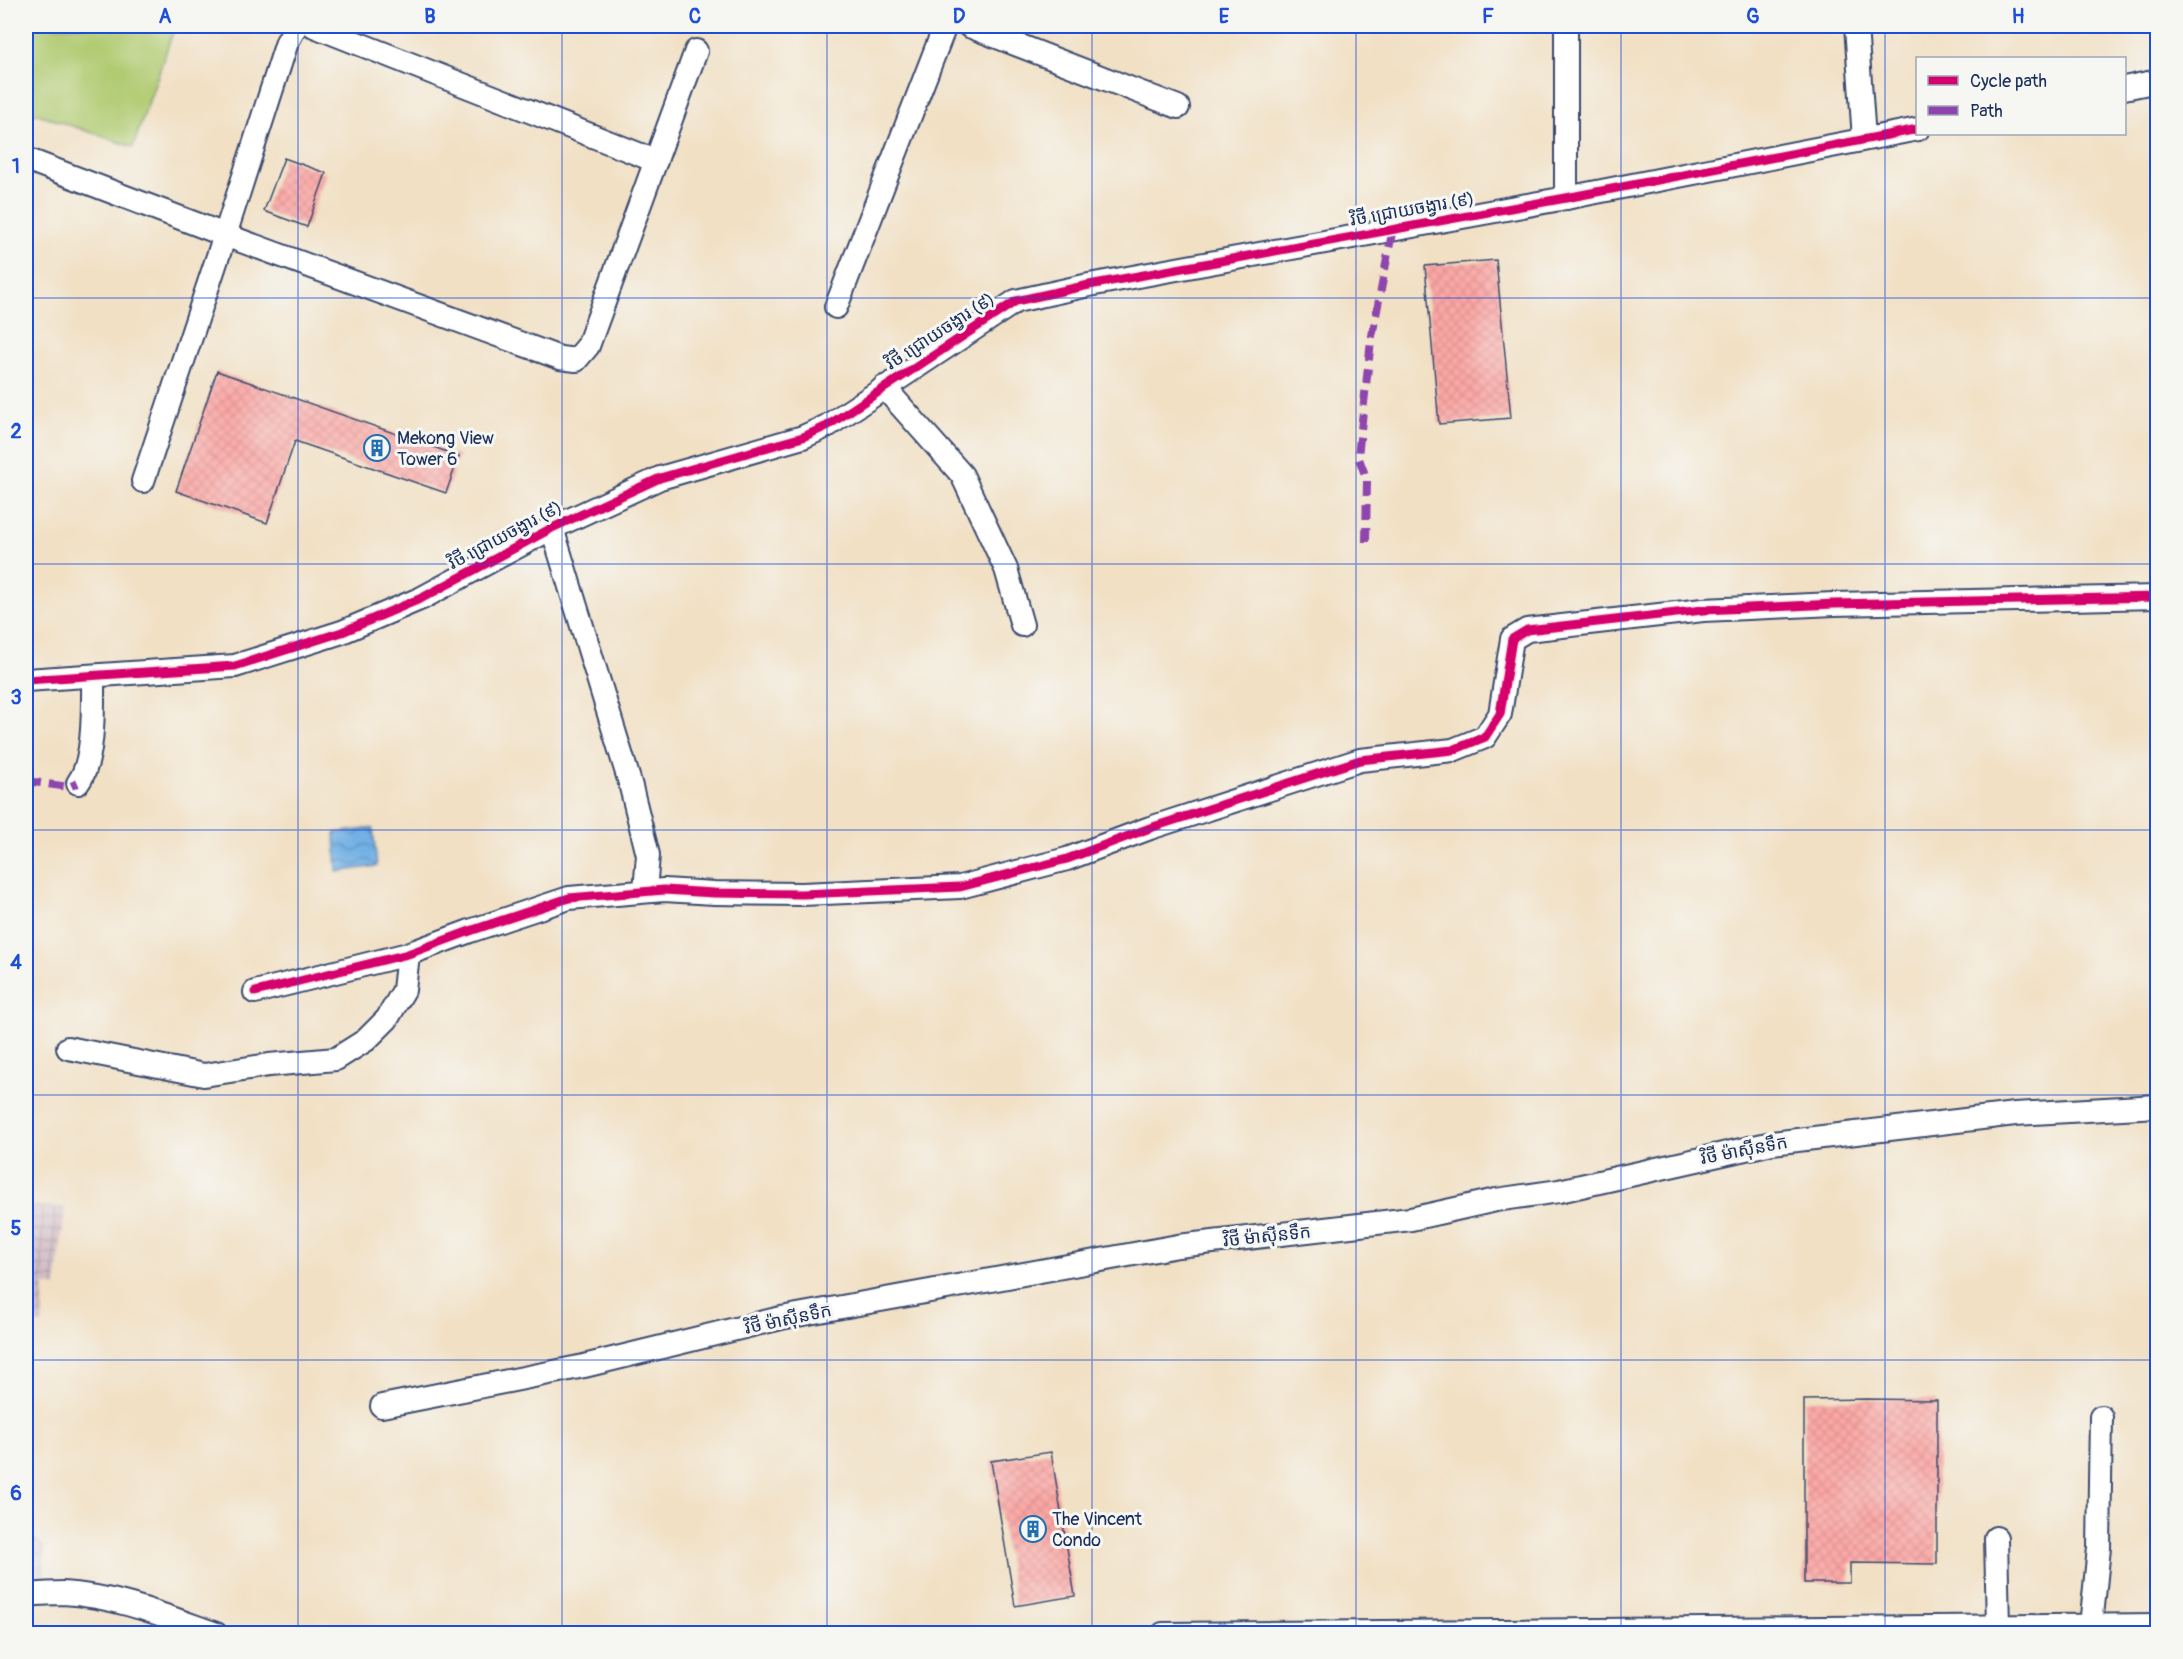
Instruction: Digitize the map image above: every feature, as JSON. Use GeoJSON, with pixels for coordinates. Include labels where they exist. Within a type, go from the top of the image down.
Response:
{"type":"FeatureCollection","features":[{"type":"Feature","properties":{"kind":"street"},"geometry":{"type":"LineString","coordinates":[[143,481],[225,236],[286,42],[296,26]]}},
{"type":"Feature","properties":{"kind":"street"},"geometry":{"type":"LineString","coordinates":[[314,26],[656,161]]}},
{"type":"Feature","properties":{"kind":"street"},"geometry":{"type":"LineString","coordinates":[[836,307],[945,26]]}},
{"type":"Feature","properties":{"kind":"street"},"geometry":{"type":"LineString","coordinates":[[969,26],[1178,108]]}},
{"type":"Feature","properties":{"kind":"street"},"geometry":{"type":"LineString","coordinates":[[1566,26],[1566,198]]}},
{"type":"Feature","properties":{"kind":"street"},"geometry":{"type":"LineString","coordinates":[[1856,26],[1864,139]]}},
{"type":"Feature","properties":{"kind":"street"},"geometry":{"type":"LineString","coordinates":[[26,159],[225,236],[560,358],[576,360],[588,346],[696,51]]}},
{"type":"Feature","properties":{"kind":"street"},"geometry":{"type":"LineString","coordinates":[[2126,88],[2157,81]]}},
{"type":"Feature","properties":{"kind":"street","name":"វិថី ជ្រោយចង្វារ (៩)"},"geometry":{"type":"LineString","coordinates":[[26,680],[235,666],[342,632],[422,598],[552,528],[660,478],[817,431],[1016,302],[1089,285],[1566,198],[1916,129]]}},
{"type":"Feature","properties":{"kind":"street"},"geometry":{"type":"LineString","coordinates":[[884,387],[962,475],[1006,569],[1022,625]]}},
{"type":"Feature","properties":{"kind":"street"},"geometry":{"type":"LineString","coordinates":[[552,528],[630,783],[648,855],[645,891]]}},
{"type":"Feature","properties":{"kind":"street"},"geometry":{"type":"LineString","coordinates":[[255,992],[408,954],[569,898],[645,891],[802,894],[960,887],[1067,860],[1150,828],[1360,760],[1453,750],[1485,737],[1500,714],[1512,639],[1527,630],[1702,610],[1834,604],[2157,597]]}},
{"type":"Feature","properties":{"kind":"street"},"geometry":{"type":"LineString","coordinates":[[78,783],[85,774],[92,730],[93,676]]}},
{"type":"Feature","properties":{"kind":"street"},"geometry":{"type":"LineString","coordinates":[[68,1048],[204,1075],[269,1065],[336,1059],[366,1040],[387,1019],[404,990],[408,954]]}},
{"type":"Feature","properties":{"kind":"street","name":"វិថី ម៉ាស៊ីនទឹក"},"geometry":{"type":"LineString","coordinates":[[382,1406],[584,1366],[782,1318],[1178,1246],[1411,1220],[1496,1200],[1559,1191],[1772,1143],[2014,1114],[2157,1106]]}},
{"type":"Feature","properties":{"kind":"street"},"geometry":{"type":"LineString","coordinates":[[2091,1626],[2098,1548],[2101,1417]]}},
{"type":"Feature","properties":{"kind":"street"},"geometry":{"type":"LineString","coordinates":[[1996,1538],[1998,1627]]}},
{"type":"Feature","properties":{"kind":"street"},"geometry":{"type":"LineString","coordinates":[[26,1595],[60,1593],[112,1600],[135,1605],[216,1634]]}},
{"type":"Feature","properties":{"kind":"street"},"geometry":{"type":"LineString","coordinates":[[1163,1634],[2091,1626],[2113,1630],[2157,1625]]}},
{"type":"Feature","properties":{"kind":"shaded area"},"geometry":{"type":"Polygon","coordinates":[[[26,1206],[65,1207],[56,1287],[44,1285],[42,1324],[26,1324],[26,1206]]]}},
{"type":"Feature","properties":{"kind":"shaded area"},"geometry":{"type":"Polygon","coordinates":[[[26,1530],[45,1547],[45,1579],[26,1580],[26,1530]]]}},
{"type":"Feature","properties":{"kind":"green space"},"geometry":{"type":"Polygon","coordinates":[[[26,26],[175,26],[133,147],[26,110],[26,26]]]}},
{"type":"Feature","properties":{"kind":"water"},"geometry":{"type":"Polygon","coordinates":[[[373,828],[377,866],[337,872],[335,833],[373,828]]]}},
{"type":"Feature","properties":{"kind":"building"},"geometry":{"type":"Polygon","coordinates":[[[284,158],[326,173],[307,227],[264,211],[284,158]]]}},
{"type":"Feature","properties":{"kind":"building"},"geometry":{"type":"Polygon","coordinates":[[[1496,260],[1511,418],[1439,424],[1425,266],[1496,260]]]}},
{"type":"Feature","properties":{"kind":"building","name":"Mekong View Tower 6"},"geometry":{"type":"Polygon","coordinates":[[[217,371],[459,456],[446,493],[295,441],[267,523],[176,491],[217,371]]]}},
{"type":"Feature","properties":{"kind":"building"},"geometry":{"type":"Polygon","coordinates":[[[1804,1400],[1937,1400],[1937,1564],[1850,1563],[1850,1583],[1804,1583],[1804,1400]]]}},
{"type":"Feature","properties":{"kind":"building","name":"The Vincent Condo"},"geometry":{"type":"Polygon","coordinates":[[[1051,1452],[1075,1596],[1015,1606],[991,1461],[1051,1452]]]}},
{"type":"Feature","properties":{"kind":"marked path"},"geometry":{"type":"LineString","coordinates":[[1366,542],[1367,480],[1358,456],[1371,341],[1393,228]]}},
{"type":"Feature","properties":{"kind":"marked path"},"geometry":{"type":"LineString","coordinates":[[26,781],[69,787],[78,783]]}},
{"type":"Feature","properties":{"kind":"cycle path"},"geometry":{"type":"LineString","coordinates":[[26,680],[235,666],[342,632],[422,598],[552,528],[660,478],[803,437],[827,426],[1016,301],[1089,285],[1566,198],[1916,129]]}},
{"type":"Feature","properties":{"kind":"cycle path"},"geometry":{"type":"LineString","coordinates":[[255,992],[408,954],[569,898],[664,890],[802,894],[960,887],[1067,859],[1150,828],[1360,760],[1453,750],[1485,737],[1500,714],[1512,639],[1527,630],[1703,610],[1834,604],[2158,597]]}},
{"type":"Feature","properties":{"kind":"place","name":"Mekong View Tower 6"},"geometry":{"type":"Point","coordinates":[377,448]}},
{"type":"Feature","properties":{"kind":"place","name":"The Vincent Condo"},"geometry":{"type":"Point","coordinates":[1033,1529]}}]}
